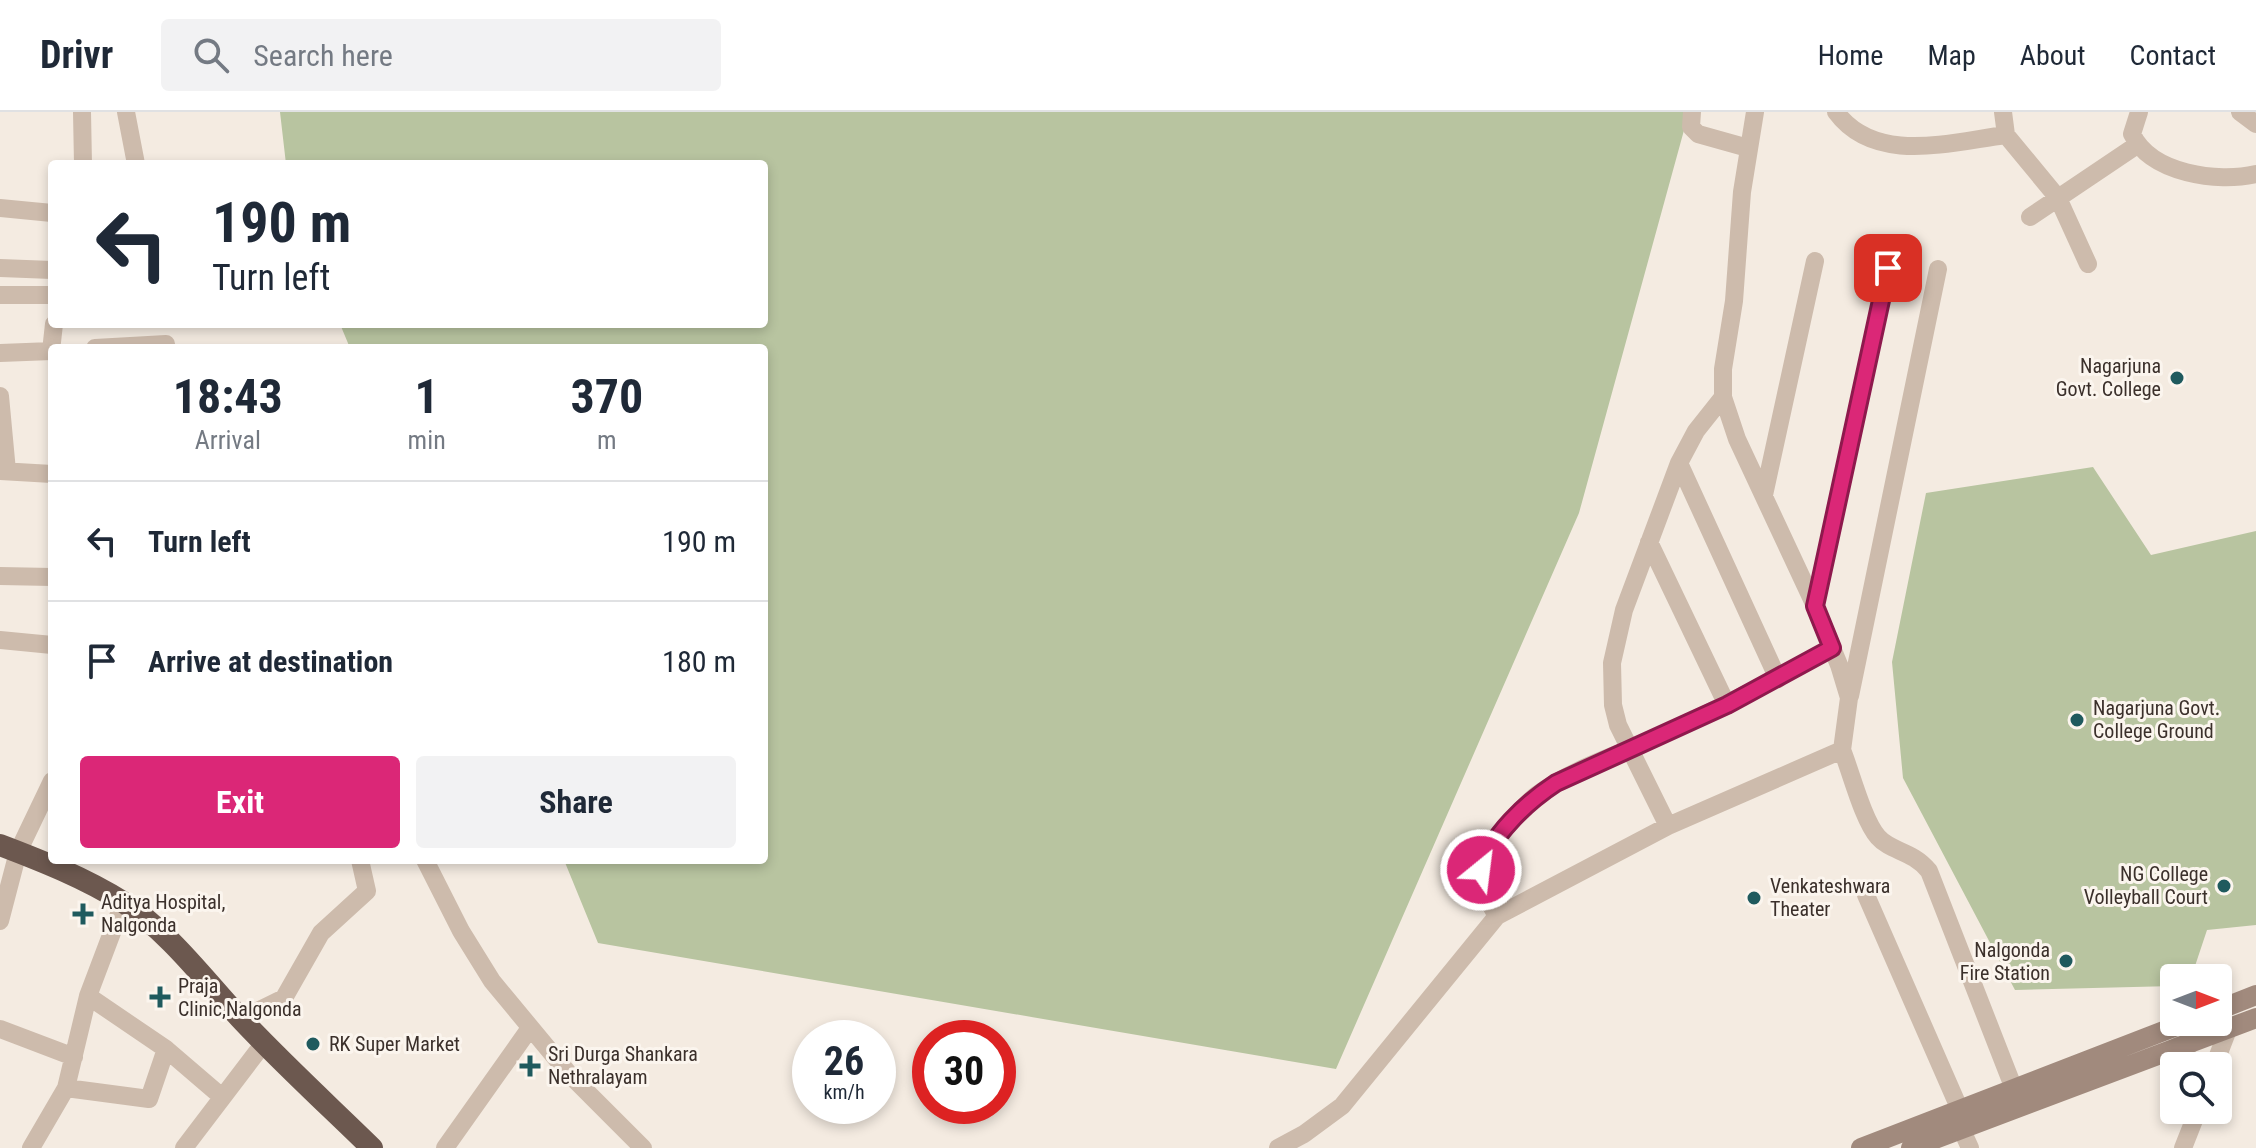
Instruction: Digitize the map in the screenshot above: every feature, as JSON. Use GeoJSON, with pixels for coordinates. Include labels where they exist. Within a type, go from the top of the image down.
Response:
{"type":"FeatureCollection","features":[{"type":"Feature","properties":{"kind":"highway"},"geometry":{"type":"LineString","coordinates":[[8,855],[119,914],[147,935],[257,1052],[356,1148]]}},
{"type":"Feature","properties":{"kind":"highway"},"geometry":{"type":"LineString","coordinates":[[8,855],[84,880],[144,918],[195,966],[241,1019],[372,1148]]}},
{"type":"Feature","properties":{"kind":"main road"},"geometry":{"type":"LineString","coordinates":[[2232,1012],[2256,995]]}},
{"type":"Feature","properties":{"kind":"main road"},"geometry":{"type":"LineString","coordinates":[[2232,1018],[2256,1018]]}},
{"type":"Feature","properties":{"kind":"main road"},"geometry":{"type":"LineString","coordinates":[[1911,1148],[2014,1089],[2160,1032]]}},
{"type":"Feature","properties":{"kind":"main road"},"geometry":{"type":"LineString","coordinates":[[1861,1148],[1961,1119],[2178,1046],[2194,1036]]}},
{"type":"Feature","properties":{"kind":"street"},"geometry":{"type":"LineString","coordinates":[[82,112],[83,160]]}},
{"type":"Feature","properties":{"kind":"street"},"geometry":{"type":"LineString","coordinates":[[126,112],[135,160]]}},
{"type":"Feature","properties":{"kind":"street"},"geometry":{"type":"LineString","coordinates":[[1692,112],[1691,127],[1698,134],[1748,148]]}},
{"type":"Feature","properties":{"kind":"street"},"geometry":{"type":"LineString","coordinates":[[1755,112],[1742,192],[1734,301],[1723,369],[1723,397],[1737,439],[1815,606],[1849,698]]}},
{"type":"Feature","properties":{"kind":"street"},"geometry":{"type":"LineString","coordinates":[[1836,112],[1847,126],[1862,137],[1888,146],[1928,145],[2006,135]]}},
{"type":"Feature","properties":{"kind":"street"},"geometry":{"type":"LineString","coordinates":[[2003,112],[2006,135],[2058,198],[2088,264]]}},
{"type":"Feature","properties":{"kind":"street"},"geometry":{"type":"LineString","coordinates":[[2139,112],[2132,134],[2137,145],[2174,170],[2236,178],[2256,174]]}},
{"type":"Feature","properties":{"kind":"street"},"geometry":{"type":"LineString","coordinates":[[2240,112],[2256,124]]}},
{"type":"Feature","properties":{"kind":"street"},"geometry":{"type":"LineString","coordinates":[[2030,217],[2137,145]]}},
{"type":"Feature","properties":{"kind":"street"},"geometry":{"type":"LineString","coordinates":[[0,208],[48,213]]}},
{"type":"Feature","properties":{"kind":"street"},"geometry":{"type":"LineString","coordinates":[[1764,495],[1815,261]]}},
{"type":"Feature","properties":{"kind":"street"},"geometry":{"type":"LineString","coordinates":[[0,268],[48,270]]}},
{"type":"Feature","properties":{"kind":"street"},"geometry":{"type":"LineString","coordinates":[[1815,606],[1888,268]]}},
{"type":"Feature","properties":{"kind":"street"},"geometry":{"type":"LineString","coordinates":[[1938,269],[1849,698],[1842,750],[1870,824],[1878,837],[1889,846],[1918,858],[1929,871],[2014,1089]]}},
{"type":"Feature","properties":{"kind":"street"},"geometry":{"type":"LineString","coordinates":[[0,295],[48,295]]}},
{"type":"Feature","properties":{"kind":"street"},"geometry":{"type":"LineString","coordinates":[[0,353],[48,351]]}},
{"type":"Feature","properties":{"kind":"street"},"geometry":{"type":"LineString","coordinates":[[0,396],[4,471],[48,474]]}},
{"type":"Feature","properties":{"kind":"street"},"geometry":{"type":"LineString","coordinates":[[1668,826],[1628,750],[1613,705],[1612,663],[1624,610],[1679,463],[1696,431],[1723,397]]}},
{"type":"Feature","properties":{"kind":"street"},"geometry":{"type":"LineString","coordinates":[[1679,463],[1778,679]]}},
{"type":"Feature","properties":{"kind":"street"},"geometry":{"type":"LineString","coordinates":[[1649,542],[1727,705]]}},
{"type":"Feature","properties":{"kind":"street"},"geometry":{"type":"LineString","coordinates":[[0,576],[48,577]]}},
{"type":"Feature","properties":{"kind":"street"},"geometry":{"type":"LineString","coordinates":[[0,640],[48,645]]}},
{"type":"Feature","properties":{"kind":"street"},"geometry":{"type":"LineString","coordinates":[[1497,916],[1483,891],[1483,862],[1497,840],[1535,796],[1588,767],[1727,705],[1832,648]]}},
{"type":"Feature","properties":{"kind":"street"},"geometry":{"type":"LineString","coordinates":[[1278,1148],[1304,1134],[1342,1106],[1497,916],[1668,826],[1842,750]]}},
{"type":"Feature","properties":{"kind":"street"},"geometry":{"type":"LineString","coordinates":[[0,921],[8,855],[48,788]]}},
{"type":"Feature","properties":{"kind":"street"},"geometry":{"type":"LineString","coordinates":[[241,1019],[284,998],[321,933],[367,891],[361,864]]}},
{"type":"Feature","properties":{"kind":"street"},"geometry":{"type":"LineString","coordinates":[[427,864],[461,931],[492,981],[569,1074],[643,1148]]}},
{"type":"Feature","properties":{"kind":"street"},"geometry":{"type":"LineString","coordinates":[[1866,895],[1961,1119],[1970,1148]]}},
{"type":"Feature","properties":{"kind":"street"},"geometry":{"type":"LineString","coordinates":[[31,1148],[66,1088],[88,996],[119,914]]}},
{"type":"Feature","properties":{"kind":"street"},"geometry":{"type":"LineString","coordinates":[[88,996],[166,1049],[222,1097]]}},
{"type":"Feature","properties":{"kind":"street"},"geometry":{"type":"LineString","coordinates":[[445,1148],[530,1028]]}},
{"type":"Feature","properties":{"kind":"street"},"geometry":{"type":"LineString","coordinates":[[0,1029],[74,1057]]}},
{"type":"Feature","properties":{"kind":"street"},"geometry":{"type":"LineString","coordinates":[[2178,1046],[2184,1052]]}},
{"type":"Feature","properties":{"kind":"street"},"geometry":{"type":"LineString","coordinates":[[66,1088],[149,1099],[166,1049]]}},
{"type":"Feature","properties":{"kind":"street"},"geometry":{"type":"LineString","coordinates":[[184,1148],[257,1052]]}},
{"type":"Feature","properties":{"kind":"street"},"geometry":{"type":"LineString","coordinates":[[2183,1148],[2192,1124]]}},
{"type":"Feature","properties":{"kind":"green space"},"geometry":{"type":"Polygon","coordinates":[[[280,112],[1689,112],[1579,513],[1336,1069],[598,943],[566,864],[768,864],[768,344],[348,344],[342,328],[768,328],[768,160],[286,160],[280,112]]]}},
{"type":"Feature","properties":{"kind":"green space","name":"Nagarjuna Govt. College Ground"},"geometry":{"type":"Polygon","coordinates":[[[2093,467],[2151,555],[2256,531],[2256,925],[2207,930],[2196,964],[2160,964],[2160,986],[2015,990],[1903,778],[1892,662],[1926,493],[2093,467]]]}},
{"type":"Feature","properties":{"kind":"place","name":"Nagarjuna Govt. College"},"geometry":{"type":"Point","coordinates":[2177,378]}},
{"type":"Feature","properties":{"kind":"place","name":"Nagarjuna Govt. College Ground"},"geometry":{"type":"Point","coordinates":[2077,720]}},
{"type":"Feature","properties":{"kind":"place","name":"NG College Volleyball Court"},"geometry":{"type":"Point","coordinates":[2224,886]}},
{"type":"Feature","properties":{"kind":"place","name":"Venkateshwara Theater"},"geometry":{"type":"Point","coordinates":[1754,898]}},
{"type":"Feature","properties":{"kind":"place","name":"Aditya Hospital, Nalgonda"},"geometry":{"type":"Point","coordinates":[83,914]}},
{"type":"Feature","properties":{"kind":"place","name":"Nalgonda Fire Station"},"geometry":{"type":"Point","coordinates":[2066,961]}},
{"type":"Feature","properties":{"kind":"place","name":"Praja Clinic,Nalgonda"},"geometry":{"type":"Point","coordinates":[160,997]}},
{"type":"Feature","properties":{"kind":"place","name":"RK Super Market"},"geometry":{"type":"Point","coordinates":[313,1044]}},
{"type":"Feature","properties":{"kind":"place","name":"Sri Durga Shankara Nethralayam"},"geometry":{"type":"Point","coordinates":[530,1066]}},
{"type":"Feature","properties":{"kind":"route"},"geometry":{"type":"LineString","coordinates":[[1481,870],[1497,840],[1535,796],[1588,767],[1727,705],[1832,648],[1815,606],[1888,268]]}}]}
